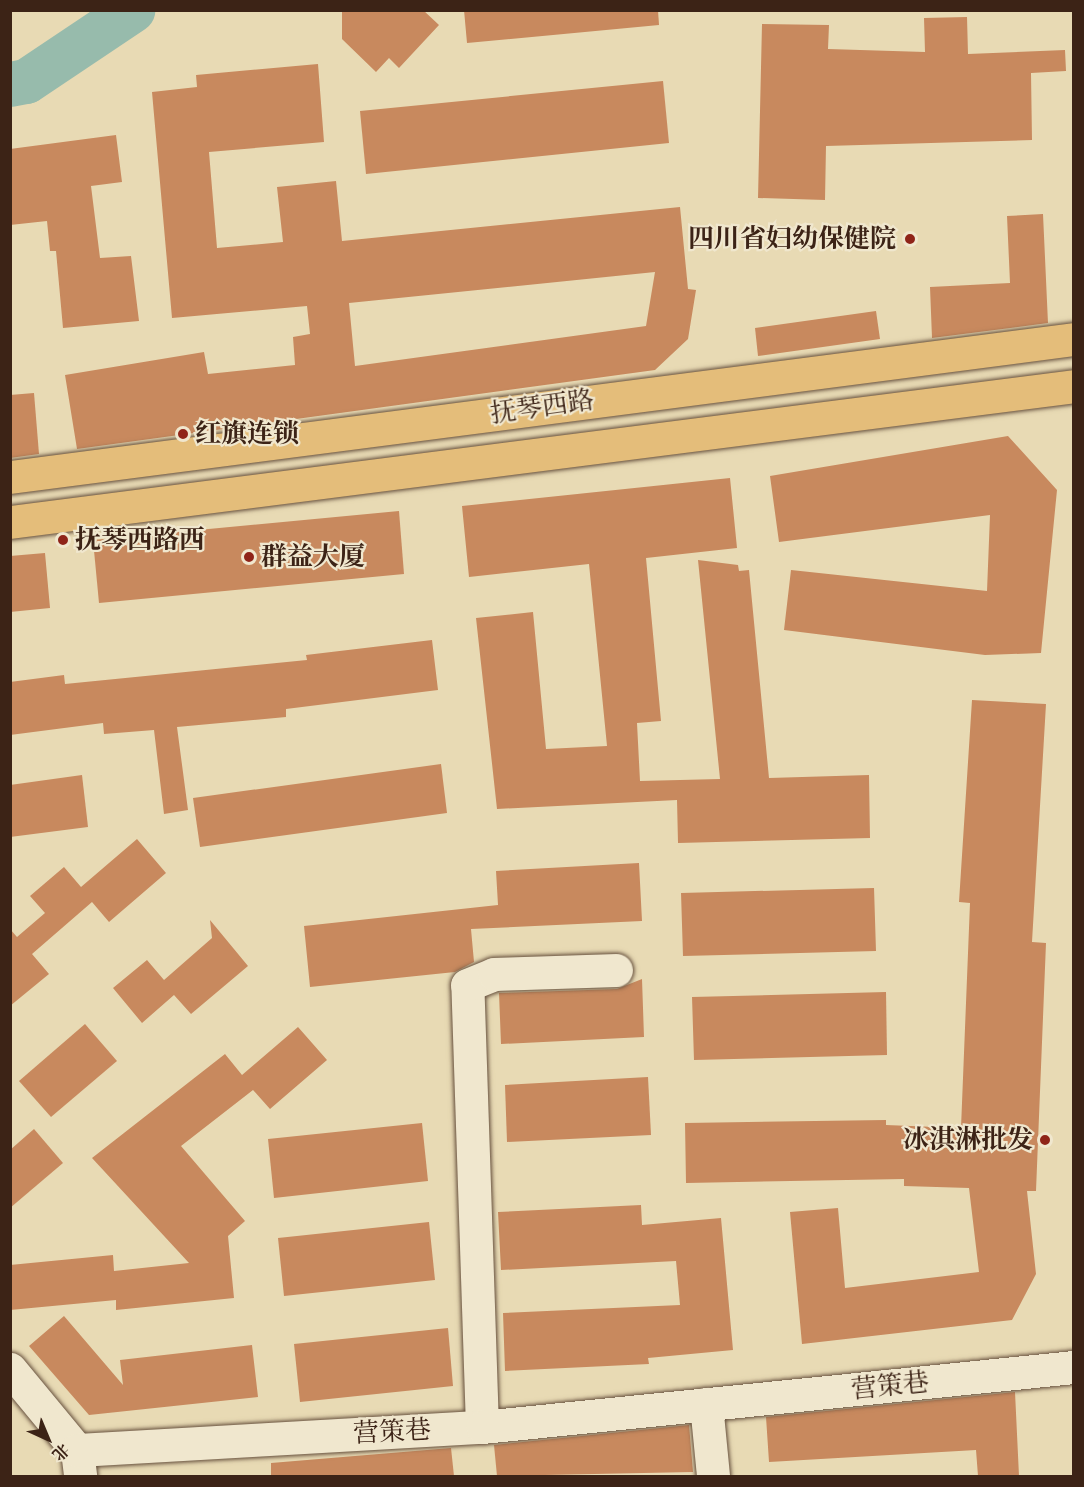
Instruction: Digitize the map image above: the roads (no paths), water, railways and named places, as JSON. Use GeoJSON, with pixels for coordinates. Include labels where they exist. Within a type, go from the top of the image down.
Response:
{"type":"FeatureCollection","features":[{"type":"Feature","properties":{"kind":"main road","name":"抚琴西路"},"geometry":{"type":"LineString","coordinates":[[10,477],[1074,339]]}},
{"type":"Feature","properties":{"kind":"main road","name":"抚琴西路"},"geometry":{"type":"LineString","coordinates":[[10,522],[1074,386]]}},
{"type":"Feature","properties":{"kind":"street"},"geometry":{"type":"LineString","coordinates":[[482,1427],[467,985],[494,974],[616,970]]}},
{"type":"Feature","properties":{"kind":"street","name":"营策巷"},"geometry":{"type":"LineString","coordinates":[[78,1463],[482,1427],[1074,1367]]}},
{"type":"Feature","properties":{"kind":"street"},"geometry":{"type":"LineString","coordinates":[[10,1369],[78,1463]]}},
{"type":"Feature","properties":{"kind":"street"},"geometry":{"type":"LineString","coordinates":[[706,1404],[713,1476]]}},
{"type":"Feature","properties":{"kind":"waterway"},"geometry":{"type":"LineString","coordinates":[[10,84],[26,81],[132,10]]}},
{"type":"Feature","properties":{"kind":"place","name":"四川省妇幼保健院"},"geometry":{"type":"Point","coordinates":[910,239]}},
{"type":"Feature","properties":{"kind":"place","name":"红旗连锁"},"geometry":{"type":"Point","coordinates":[183,434]}},
{"type":"Feature","properties":{"kind":"place","name":"抚琴西路西"},"geometry":{"type":"Point","coordinates":[63,540]}},
{"type":"Feature","properties":{"kind":"place","name":"群益大厦"},"geometry":{"type":"Point","coordinates":[249,557]}},
{"type":"Feature","properties":{"kind":"place","name":"冰淇淋批发"},"geometry":{"type":"Point","coordinates":[1045,1140]}}]}
